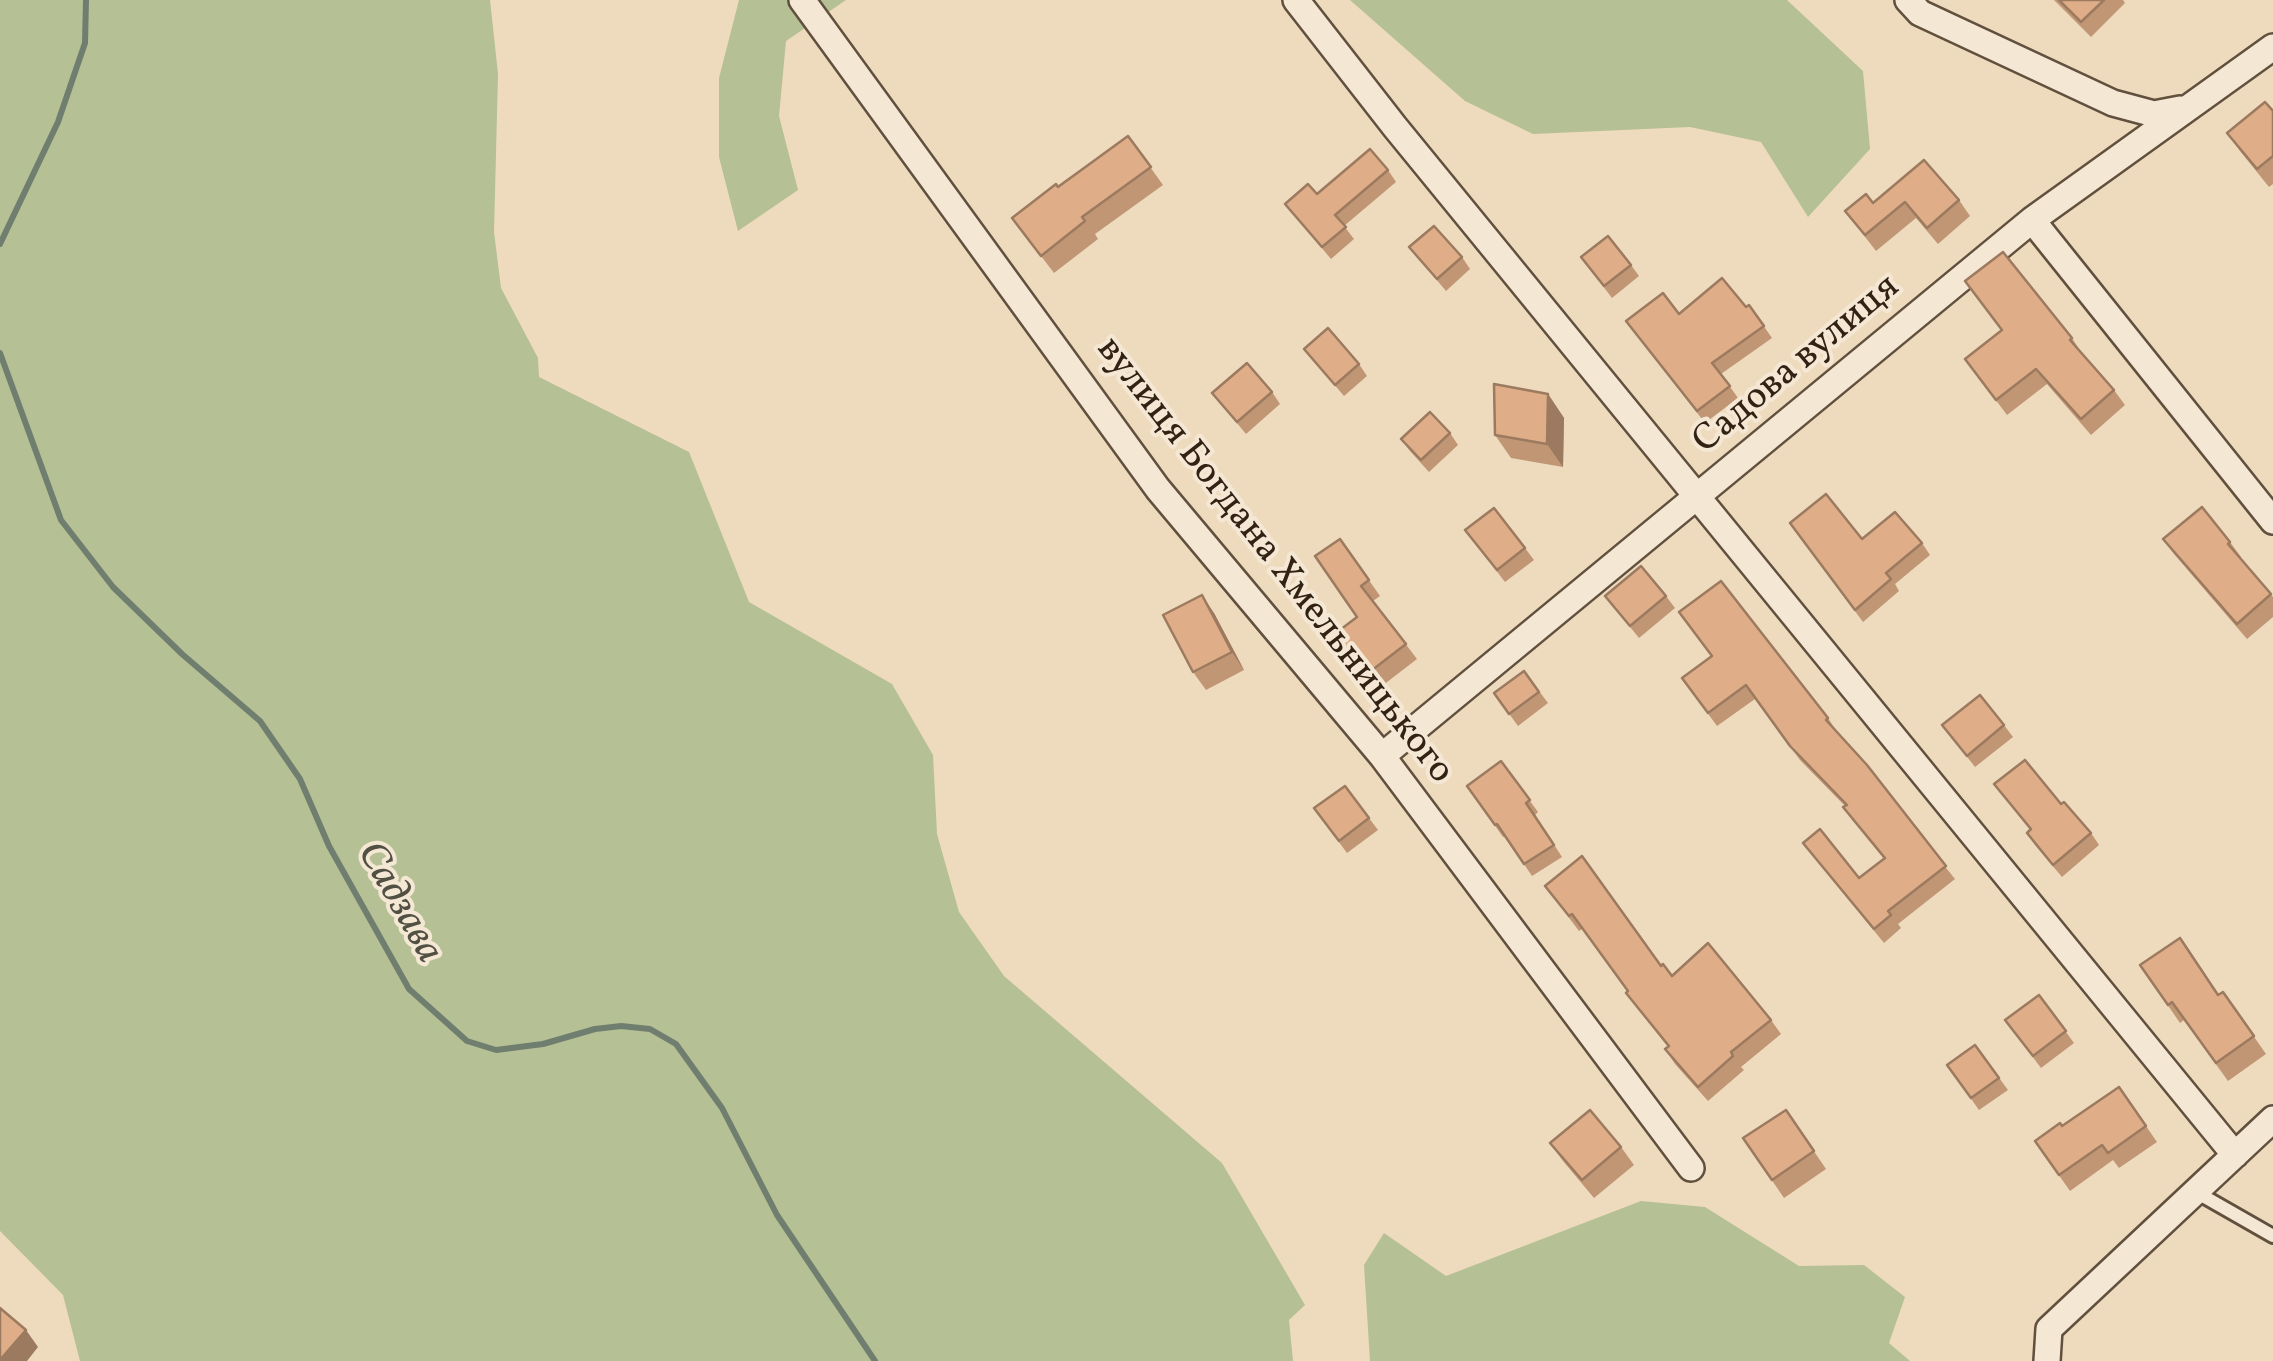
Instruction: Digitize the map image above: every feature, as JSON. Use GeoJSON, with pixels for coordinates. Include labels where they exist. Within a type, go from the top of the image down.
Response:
{"type":"FeatureCollection","features":[{"type":"Feature","properties":{"kind":"street","name":"вулиця Богдана Хмельницького"},"geometry":{"type":"LineString","coordinates":[[802,0],[1158,489],[1382,756],[1691,1168]]}},
{"type":"Feature","properties":{"kind":"street"},"geometry":{"type":"LineString","coordinates":[[1296,0],[2235,1154]]}},
{"type":"Feature","properties":{"kind":"street"},"geometry":{"type":"LineString","coordinates":[[1908,0],[1920,12],[2113,103],[2154,114],[2184,108]]}},
{"type":"Feature","properties":{"kind":"street","name":"Садова вулиця"},"geometry":{"type":"LineString","coordinates":[[1382,756],[2032,220],[2273,47]]}},
{"type":"Feature","properties":{"kind":"street"},"geometry":{"type":"LineString","coordinates":[[2032,220],[2273,521]]}},
{"type":"Feature","properties":{"kind":"street"},"geometry":{"type":"LineString","coordinates":[[2047,1361],[2049,1329],[2273,1119]]}},
{"type":"Feature","properties":{"kind":"lane"},"geometry":{"type":"LineString","coordinates":[[2196,1192],[2273,1236]]}},
{"type":"Feature","properties":{"kind":"green space"},"geometry":{"type":"Polygon","coordinates":[[[0,0],[490,0],[498,74],[494,232],[501,288],[538,358],[539,377],[689,452],[749,602],[892,684],[933,755],[937,834],[959,912],[1004,976],[1222,1163],[1305,1305],[1289,1320],[1293,1361],[80,1361],[63,1295],[0,1231],[0,0]]]}},
{"type":"Feature","properties":{"kind":"green space"},"geometry":{"type":"Polygon","coordinates":[[[739,0],[846,0],[786,41],[779,116],[798,190],[738,231],[719,157],[719,78],[739,0]]]}},
{"type":"Feature","properties":{"kind":"green space"},"geometry":{"type":"Polygon","coordinates":[[[1350,0],[1787,0],[1863,71],[1870,149],[1808,217],[1761,142],[1690,127],[1533,134],[1465,101],[1350,0]]]}},
{"type":"Feature","properties":{"kind":"green space"},"geometry":{"type":"Polygon","coordinates":[[[1641,1201],[1705,1207],[1799,1266],[1864,1265],[1905,1297],[1889,1343],[1910,1361],[1370,1361],[1364,1265],[1384,1233],[1446,1276],[1641,1201]]]}},
{"type":"Feature","properties":{"kind":"building"},"geometry":{"type":"Polygon","coordinates":[[[2059,0],[2104,0],[2081,22],[2059,0]]]}},
{"type":"Feature","properties":{"kind":"building"},"geometry":{"type":"Polygon","coordinates":[[[2265,102],[2273,111],[2273,156],[2257,169],[2227,133],[2265,102]]]}},
{"type":"Feature","properties":{"kind":"building"},"geometry":{"type":"Polygon","coordinates":[[[1128,136],[1151,167],[1082,217],[1085,221],[1041,256],[1012,218],[1128,136]]]}},
{"type":"Feature","properties":{"kind":"building"},"geometry":{"type":"Polygon","coordinates":[[[1370,149],[1388,170],[1335,215],[1346,227],[1322,247],[1285,204],[1308,184],[1317,194],[1370,149]]]}},
{"type":"Feature","properties":{"kind":"building"},"geometry":{"type":"Polygon","coordinates":[[[1924,160],[1959,200],[1927,228],[1905,202],[1865,235],[1845,211],[1866,194],[1873,203],[1924,160]]]}},
{"type":"Feature","properties":{"kind":"building"},"geometry":{"type":"Polygon","coordinates":[[[1434,226],[1462,257],[1437,279],[1409,247],[1434,226]]]}},
{"type":"Feature","properties":{"kind":"building"},"geometry":{"type":"Polygon","coordinates":[[[1608,236],[1631,265],[1604,286],[1581,257],[1608,236]]]}},
{"type":"Feature","properties":{"kind":"building"},"geometry":{"type":"Polygon","coordinates":[[[2003,252],[2114,390],[2081,419],[2036,369],[1996,400],[1965,359],[2002,330],[1965,281],[2003,252]]]}},
{"type":"Feature","properties":{"kind":"building"},"geometry":{"type":"Polygon","coordinates":[[[1722,278],[1764,326],[1712,363],[1730,386],[1697,411],[1626,321],[1663,293],[1679,314],[1722,278]]]}},
{"type":"Feature","properties":{"kind":"building"},"geometry":{"type":"Polygon","coordinates":[[[1328,328],[1359,364],[1335,385],[1304,349],[1328,328]]]}},
{"type":"Feature","properties":{"kind":"building"},"geometry":{"type":"Polygon","coordinates":[[[1247,363],[1272,392],[1237,422],[1212,393],[1247,363]]]}},
{"type":"Feature","properties":{"kind":"building"},"geometry":{"type":"Polygon","coordinates":[[[1494,384],[1548,394],[1547,444],[1495,435],[1494,384]]]}},
{"type":"Feature","properties":{"kind":"building"},"geometry":{"type":"Polygon","coordinates":[[[1430,412],[1450,433],[1421,460],[1401,439],[1430,412]]]}},
{"type":"Feature","properties":{"kind":"building"},"geometry":{"type":"Polygon","coordinates":[[[1826,494],[1862,539],[1895,512],[1922,543],[1886,573],[1891,579],[1855,610],[1790,523],[1826,494]]]}},
{"type":"Feature","properties":{"kind":"building"},"geometry":{"type":"Polygon","coordinates":[[[2202,507],[2271,594],[2237,624],[2163,539],[2202,507]]]}},
{"type":"Feature","properties":{"kind":"building"},"geometry":{"type":"Polygon","coordinates":[[[1494,508],[1525,548],[1497,570],[1465,530],[1494,508]]]}},
{"type":"Feature","properties":{"kind":"building"},"geometry":{"type":"Polygon","coordinates":[[[1340,539],[1369,580],[1361,586],[1406,644],[1367,674],[1336,633],[1357,617],[1315,556],[1340,539]]]}},
{"type":"Feature","properties":{"kind":"building"},"geometry":{"type":"Polygon","coordinates":[[[1641,566],[1666,596],[1630,626],[1605,596],[1641,566]]]}},
{"type":"Feature","properties":{"kind":"building"},"geometry":{"type":"Polygon","coordinates":[[[1721,581],[1826,720],[1867,765],[1946,866],[1888,911],[1891,915],[1874,929],[1803,843],[1820,829],[1859,878],[1885,858],[1843,807],[1847,805],[1790,746],[1746,685],[1708,713],[1682,678],[1712,656],[1679,612],[1721,581]]]}},
{"type":"Feature","properties":{"kind":"building"},"geometry":{"type":"Polygon","coordinates":[[[1202,595],[1232,652],[1193,672],[1163,615],[1202,595]]]}},
{"type":"Feature","properties":{"kind":"building"},"geometry":{"type":"Polygon","coordinates":[[[1524,671],[1539,692],[1509,714],[1494,693],[1524,671]]]}},
{"type":"Feature","properties":{"kind":"building"},"geometry":{"type":"Polygon","coordinates":[[[1980,695],[2004,725],[1967,756],[1942,725],[1980,695]]]}},
{"type":"Feature","properties":{"kind":"building"},"geometry":{"type":"Polygon","coordinates":[[[2025,760],[2091,833],[2053,865],[2027,833],[2031,829],[1994,784],[2025,760]]]}},
{"type":"Feature","properties":{"kind":"building"},"geometry":{"type":"Polygon","coordinates":[[[1501,761],[1530,800],[1526,803],[1554,845],[1524,864],[1467,786],[1501,761]]]}},
{"type":"Feature","properties":{"kind":"building"},"geometry":{"type":"Polygon","coordinates":[[[1345,786],[1369,818],[1339,841],[1314,808],[1345,786]]]}},
{"type":"Feature","properties":{"kind":"building"},"geometry":{"type":"Polygon","coordinates":[[[1582,856],[1672,976],[1708,943],[1771,1020],[1731,1052],[1733,1056],[1698,1087],[1665,1049],[1669,1046],[1626,993],[1572,914],[1569,916],[1545,886],[1582,856]]]}},
{"type":"Feature","properties":{"kind":"building"},"geometry":{"type":"Polygon","coordinates":[[[2180,938],[2218,995],[2223,992],[2254,1036],[2216,1063],[2140,965],[2180,938]]]}},
{"type":"Feature","properties":{"kind":"building"},"geometry":{"type":"Polygon","coordinates":[[[2039,995],[2066,1031],[2033,1056],[2005,1020],[2039,995]]]}},
{"type":"Feature","properties":{"kind":"building"},"geometry":{"type":"Polygon","coordinates":[[[1975,1045],[1999,1078],[1971,1098],[1947,1065],[1975,1045]]]}},
{"type":"Feature","properties":{"kind":"building"},"geometry":{"type":"Polygon","coordinates":[[[2119,1087],[2146,1126],[2108,1153],[2102,1145],[2059,1175],[2035,1141],[2119,1087]]]}},
{"type":"Feature","properties":{"kind":"building"},"geometry":{"type":"Polygon","coordinates":[[[1590,1110],[1621,1147],[1582,1180],[1550,1143],[1590,1110]]]}},
{"type":"Feature","properties":{"kind":"building"},"geometry":{"type":"Polygon","coordinates":[[[1786,1110],[1814,1151],[1772,1180],[1743,1138],[1786,1110]]]}},
{"type":"Feature","properties":{"kind":"building"},"geometry":{"type":"Polygon","coordinates":[[[0,1308],[26,1330],[0,1360],[0,1308]]]}},
{"type":"Feature","properties":{"kind":"waterway","name":"Садзава"},"geometry":{"type":"LineString","coordinates":[[0,244],[58,122],[85,43],[86,0]]}},
{"type":"Feature","properties":{"kind":"waterway","name":"Садзава"},"geometry":{"type":"LineString","coordinates":[[0,353],[61,520],[113,587],[182,654],[260,721],[300,779],[329,846],[409,989],[467,1041],[496,1050],[621,1026],[650,1029],[676,1044],[722,1108],[777,1215],[875,1361]]}}]}
